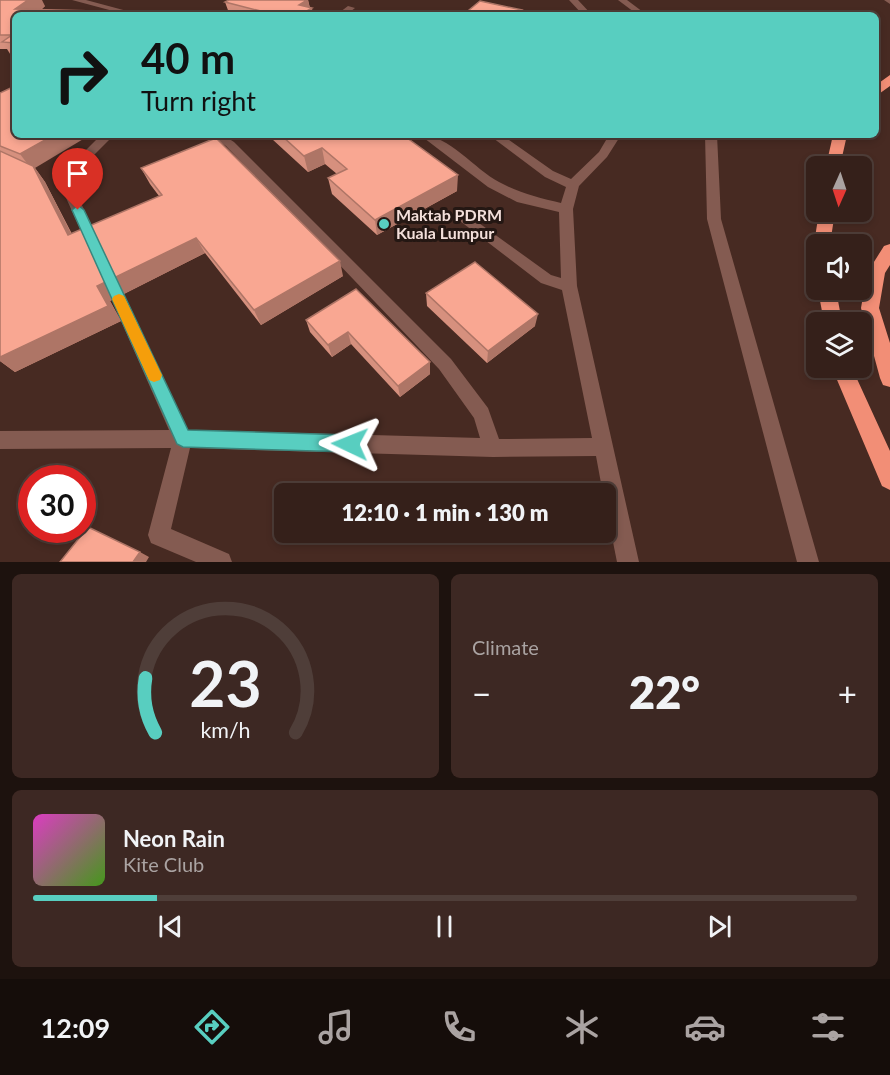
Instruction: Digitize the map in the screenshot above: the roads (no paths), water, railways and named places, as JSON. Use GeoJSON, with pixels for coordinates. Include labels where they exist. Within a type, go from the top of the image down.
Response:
{"type":"FeatureCollection","features":[{"type":"Feature","properties":{"kind":"highway"},"geometry":{"type":"LineString","coordinates":[[835,156],[839,138]]}},
{"type":"Feature","properties":{"kind":"highway"},"geometry":{"type":"LineString","coordinates":[[890,250],[876,273],[870,308],[890,378]]}},
{"type":"Feature","properties":{"kind":"highway"},"geometry":{"type":"LineString","coordinates":[[846,378],[890,478]]}},
{"type":"Feature","properties":{"kind":"street"},"geometry":{"type":"LineString","coordinates":[[76,0],[126,12]]}},
{"type":"Feature","properties":{"kind":"street"},"geometry":{"type":"LineString","coordinates":[[573,0],[585,12]]}},
{"type":"Feature","properties":{"kind":"street"},"geometry":{"type":"LineString","coordinates":[[622,0],[639,12]]}},
{"type":"Feature","properties":{"kind":"street"},"geometry":{"type":"LineString","coordinates":[[345,12],[351,8]]}},
{"type":"Feature","properties":{"kind":"street"},"geometry":{"type":"LineString","coordinates":[[104,138],[93,146],[78,164],[68,189],[183,439],[159,535],[221,562]]}},
{"type":"Feature","properties":{"kind":"street"},"geometry":{"type":"LineString","coordinates":[[220,138],[230,144],[445,364],[482,414],[493,448]]}},
{"type":"Feature","properties":{"kind":"street"},"geometry":{"type":"LineString","coordinates":[[430,138],[492,184],[522,199],[566,209]]}},
{"type":"Feature","properties":{"kind":"street"},"geometry":{"type":"LineString","coordinates":[[499,138],[549,174],[573,185]]}},
{"type":"Feature","properties":{"kind":"street"},"geometry":{"type":"LineString","coordinates":[[613,138],[603,154],[573,185],[566,209],[569,286],[628,562]]}},
{"type":"Feature","properties":{"kind":"street"},"geometry":{"type":"LineString","coordinates":[[711,138],[714,219],[808,562]]}},
{"type":"Feature","properties":{"kind":"street"},"geometry":{"type":"LineString","coordinates":[[467,221],[546,279],[569,286]]}},
{"type":"Feature","properties":{"kind":"street"},"geometry":{"type":"LineString","coordinates":[[0,440],[183,439],[493,448],[603,447]]}},
{"type":"Feature","properties":{"kind":"place","name":"Maktab PDRM Kuala Lumpur"},"geometry":{"type":"Point","coordinates":[384,224]}}]}
